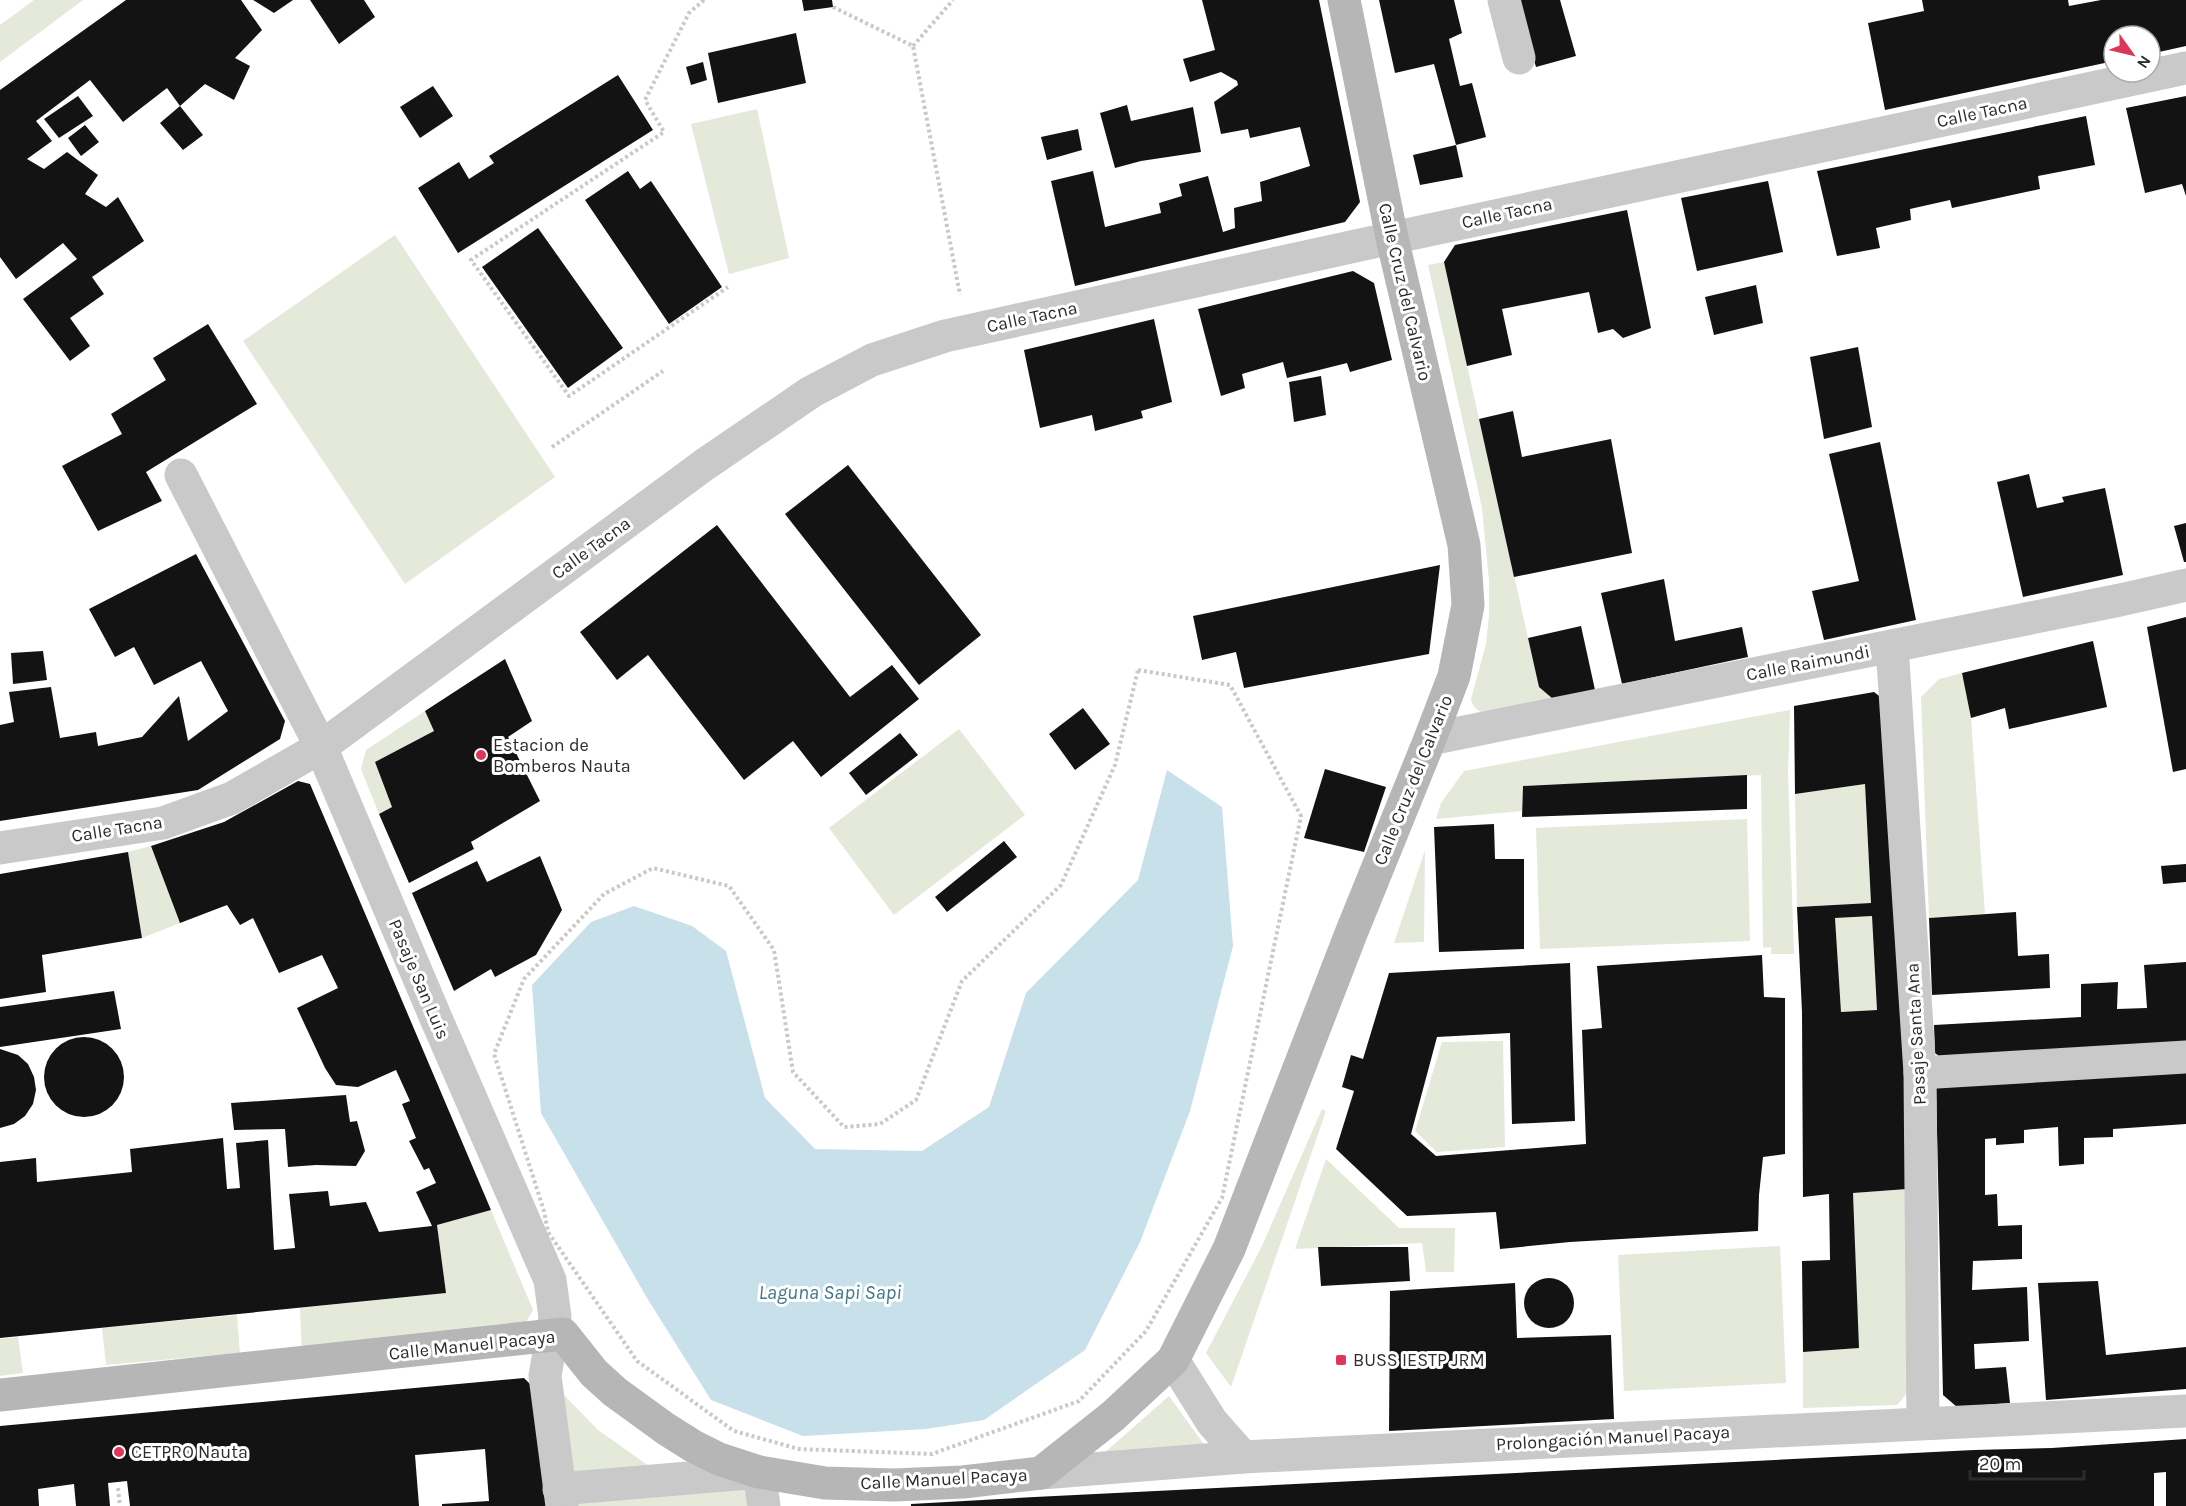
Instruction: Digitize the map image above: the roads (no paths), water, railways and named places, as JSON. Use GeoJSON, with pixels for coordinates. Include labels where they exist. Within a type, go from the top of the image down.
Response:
{"type":"FeatureCollection","features":[{"type":"Feature","properties":{"kind":"street","name":"Calle Cruz del Calvario"},"geometry":{"type":"LineString","coordinates":[[1041,1473],[1113,1416],[1173,1360],[1229,1249],[1454,676],[1468,605],[1464,545],[1392,238],[1344,0]]}},
{"type":"Feature","properties":{"kind":"street"},"geometry":{"type":"LineString","coordinates":[[1504,0],[1519,58]]}},
{"type":"Feature","properties":{"kind":"street","name":"Calle Tacna"},"geometry":{"type":"LineString","coordinates":[[0,848],[163,823],[232,798],[321,747],[704,465],[811,392],[872,360],[945,336],[2186,68]]}},
{"type":"Feature","properties":{"kind":"street","name":"Pasaje San Luis"},"geometry":{"type":"LineString","coordinates":[[181,475],[321,747],[550,1281],[555,1317],[554,1335],[547,1356],[545,1376],[561,1497]]}},
{"type":"Feature","properties":{"kind":"street","name":"Calle Raimundi"},"geometry":{"type":"LineString","coordinates":[[1430,738],[2186,585]]}},
{"type":"Feature","properties":{"kind":"street","name":"Pasaje Santa Ana"},"geometry":{"type":"LineString","coordinates":[[1892,646],[1920,1073],[1923,1423]]}},
{"type":"Feature","properties":{"kind":"street"},"geometry":{"type":"LineString","coordinates":[[1920,1073],[2186,1057]]}},
{"type":"Feature","properties":{"kind":"street","name":"Calle Manuel Pacaya"},"geometry":{"type":"LineString","coordinates":[[0,1395],[563,1334],[594,1373],[615,1392],[666,1429],[719,1459],[759,1472],[825,1484],[894,1485],[963,1482],[1041,1473]]}},
{"type":"Feature","properties":{"kind":"street"},"geometry":{"type":"LineString","coordinates":[[1173,1360],[1212,1422],[1243,1457]]}},
{"type":"Feature","properties":{"kind":"street","name":"Prolongación Manuel Pacaya"},"geometry":{"type":"LineString","coordinates":[[1041,1473],[1243,1457],[2186,1411]]}},
{"type":"Feature","properties":{"kind":"street"},"geometry":{"type":"LineString","coordinates":[[561,1497],[759,1472],[764,1506]]}},
{"type":"Feature","properties":{"kind":"water","name":"Laguna Sapi Sapi"},"geometry":{"type":"Polygon","coordinates":[[[1167,770],[1222,807],[1233,946],[1190,1111],[1140,1242],[1085,1350],[984,1420],[926,1429],[803,1436],[711,1400],[647,1298],[541,1113],[532,985],[591,922],[634,906],[692,926],[726,951],[765,1098],[815,1149],[922,1151],[989,1107],[1026,993],[1138,880],[1167,770]]]}},
{"type":"Feature","properties":{"kind":"place","name":"Estacion de Bomberos Nauta"},"geometry":{"type":"Point","coordinates":[481,755]}},
{"type":"Feature","properties":{"kind":"place","name":"BUSS IESTP JRM"},"geometry":{"type":"Point","coordinates":[1341,1360]}},
{"type":"Feature","properties":{"kind":"place","name":"CETPRO Nauta"},"geometry":{"type":"Point","coordinates":[119,1452]}}]}
